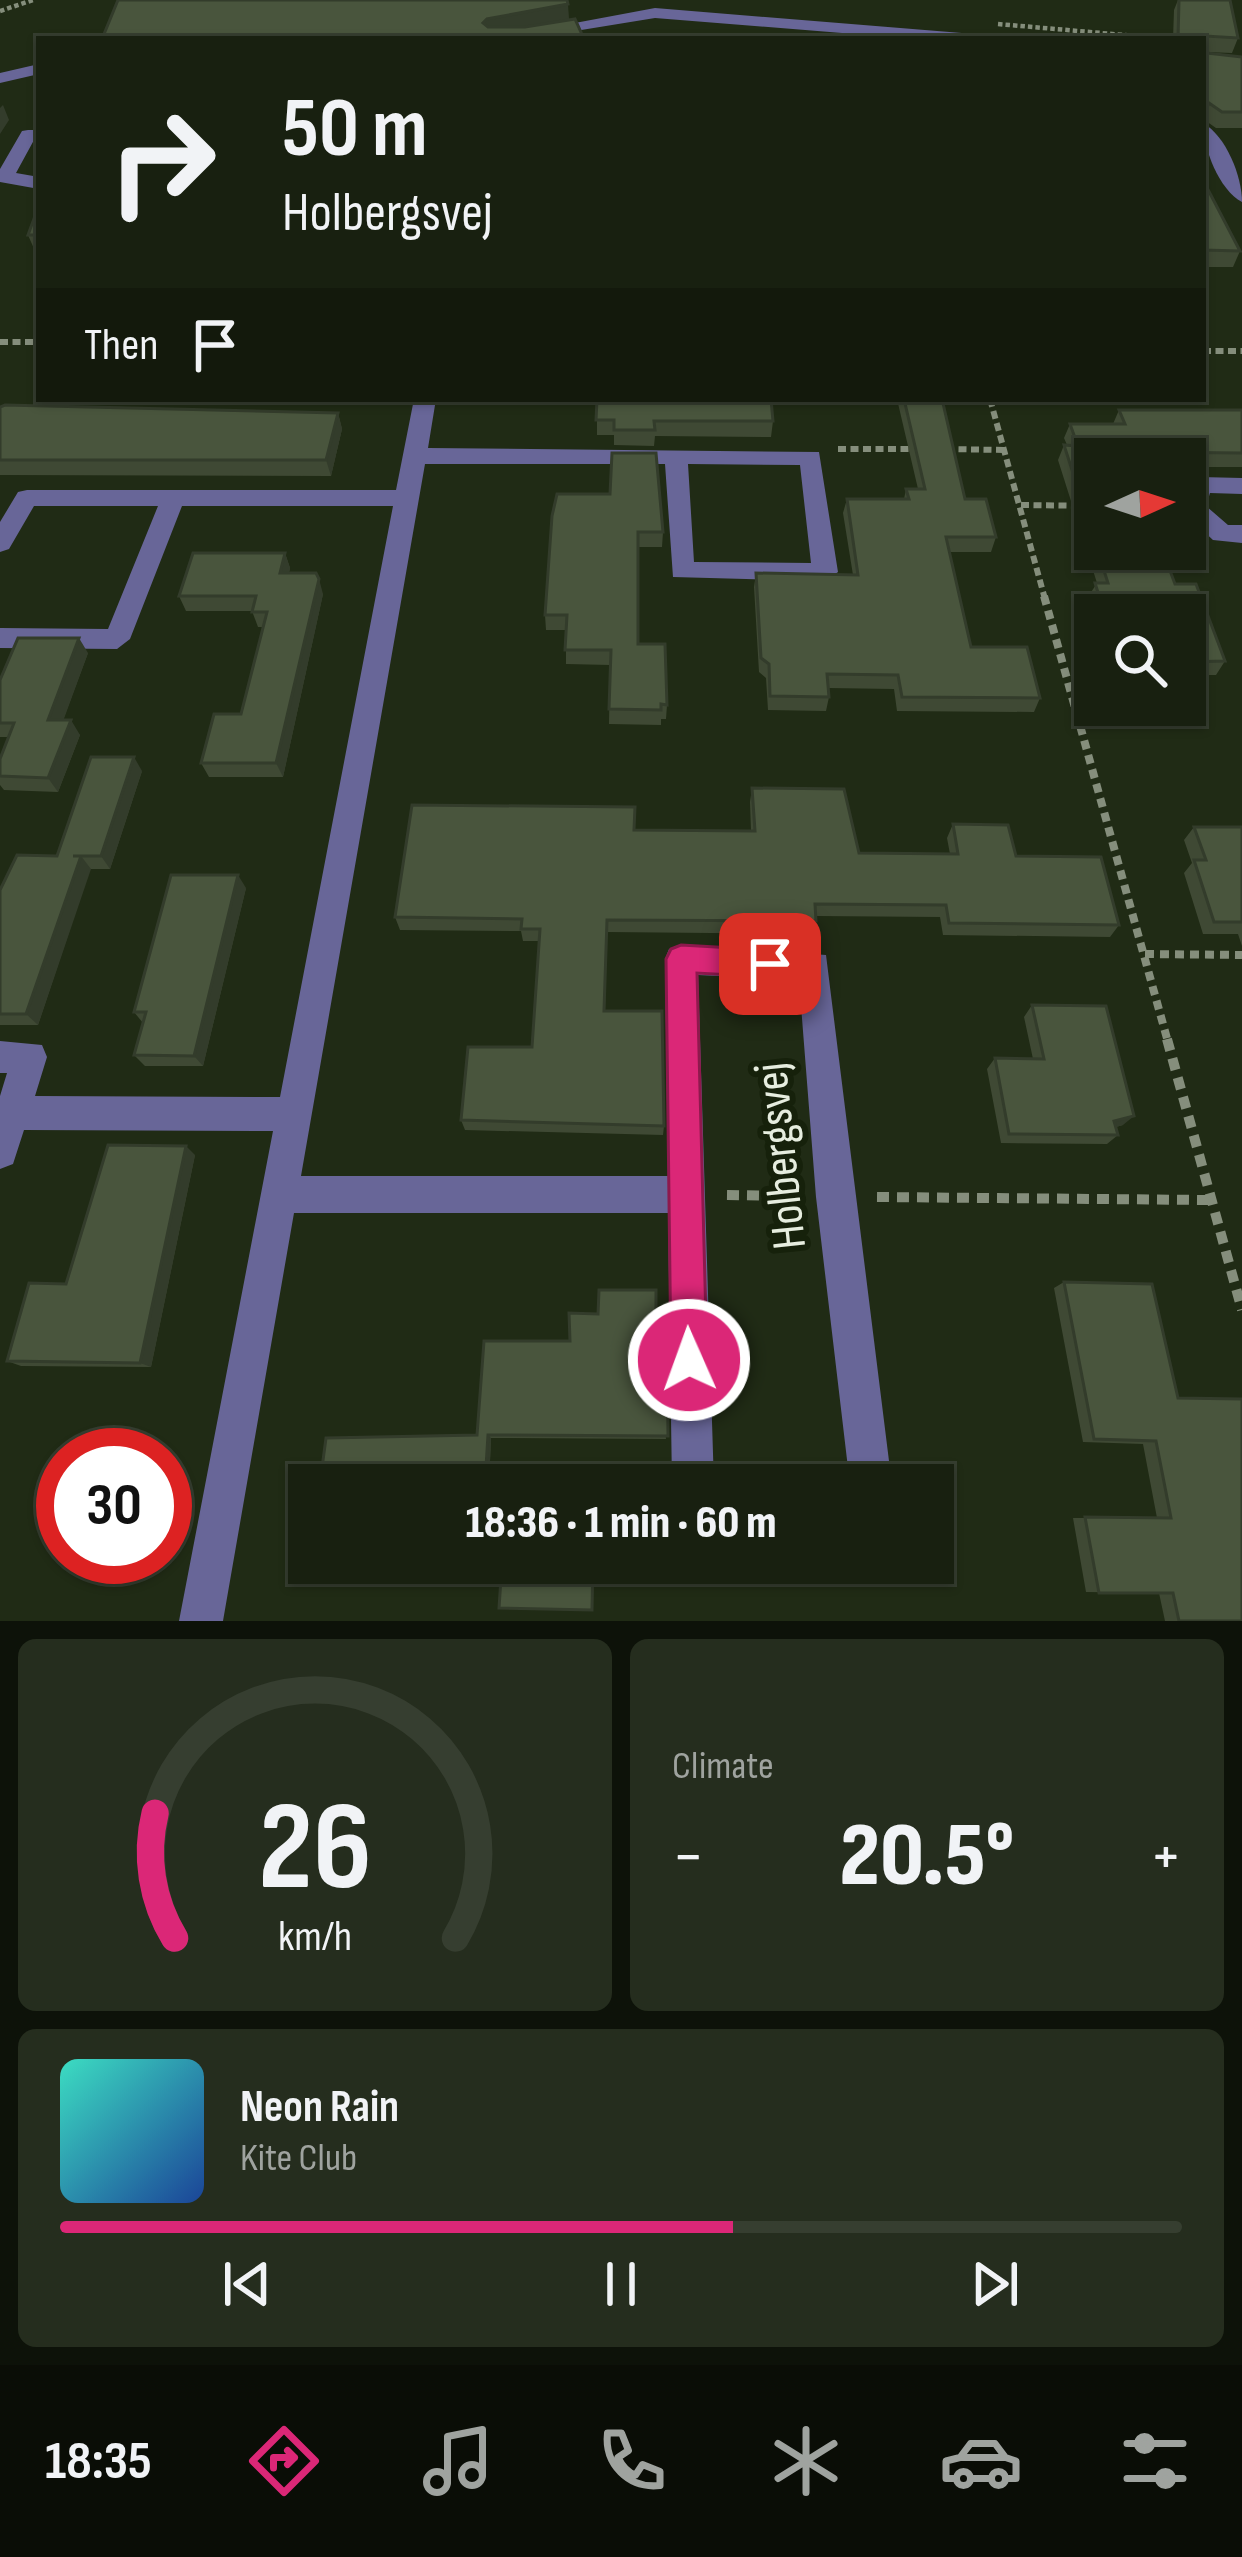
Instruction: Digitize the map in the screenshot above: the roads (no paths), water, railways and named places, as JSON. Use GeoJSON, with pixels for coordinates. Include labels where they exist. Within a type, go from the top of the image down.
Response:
{"type":"FeatureCollection","features":[{"type":"Feature","properties":{"kind":"street"},"geometry":{"type":"LineString","coordinates":[[514,36],[655,13],[910,36]]}},
{"type":"Feature","properties":{"kind":"street"},"geometry":{"type":"LineString","coordinates":[[0,78],[36,70]]}},
{"type":"Feature","properties":{"kind":"street"},"geometry":{"type":"LineString","coordinates":[[1206,133],[1242,196]]}},
{"type":"Feature","properties":{"kind":"street"},"geometry":{"type":"LineString","coordinates":[[36,135],[28,136],[2,176],[36,182]]}},
{"type":"Feature","properties":{"kind":"street"},"geometry":{"type":"LineString","coordinates":[[201,1621],[424,402]]}},
{"type":"Feature","properties":{"kind":"street"},"geometry":{"type":"LineString","coordinates":[[415,456],[676,455],[811,457],[825,572],[682,572],[676,455]]}},
{"type":"Feature","properties":{"kind":"street"},"geometry":{"type":"LineString","coordinates":[[1242,486],[1200,485],[1193,508],[1222,534],[1242,534]]}},
{"type":"Feature","properties":{"kind":"street"},"geometry":{"type":"LineString","coordinates":[[0,543],[27,497],[405,498]]}},
{"type":"Feature","properties":{"kind":"street"},"geometry":{"type":"LineString","coordinates":[[0,638],[117,639],[173,498]]}},
{"type":"Feature","properties":{"kind":"street","name":"Holbergsvej"},"geometry":{"type":"LineString","coordinates":[[692,1464],[681,959],[814,966],[835,1196],[868,1464]]}},
{"type":"Feature","properties":{"kind":"street"},"geometry":{"type":"LineString","coordinates":[[0,1057],[30,1057],[0,1151]]}},
{"type":"Feature","properties":{"kind":"street"},"geometry":{"type":"LineString","coordinates":[[12,1113],[291,1114]]}},
{"type":"Feature","properties":{"kind":"street"},"geometry":{"type":"LineString","coordinates":[[280,1195],[683,1194]]}}]}
